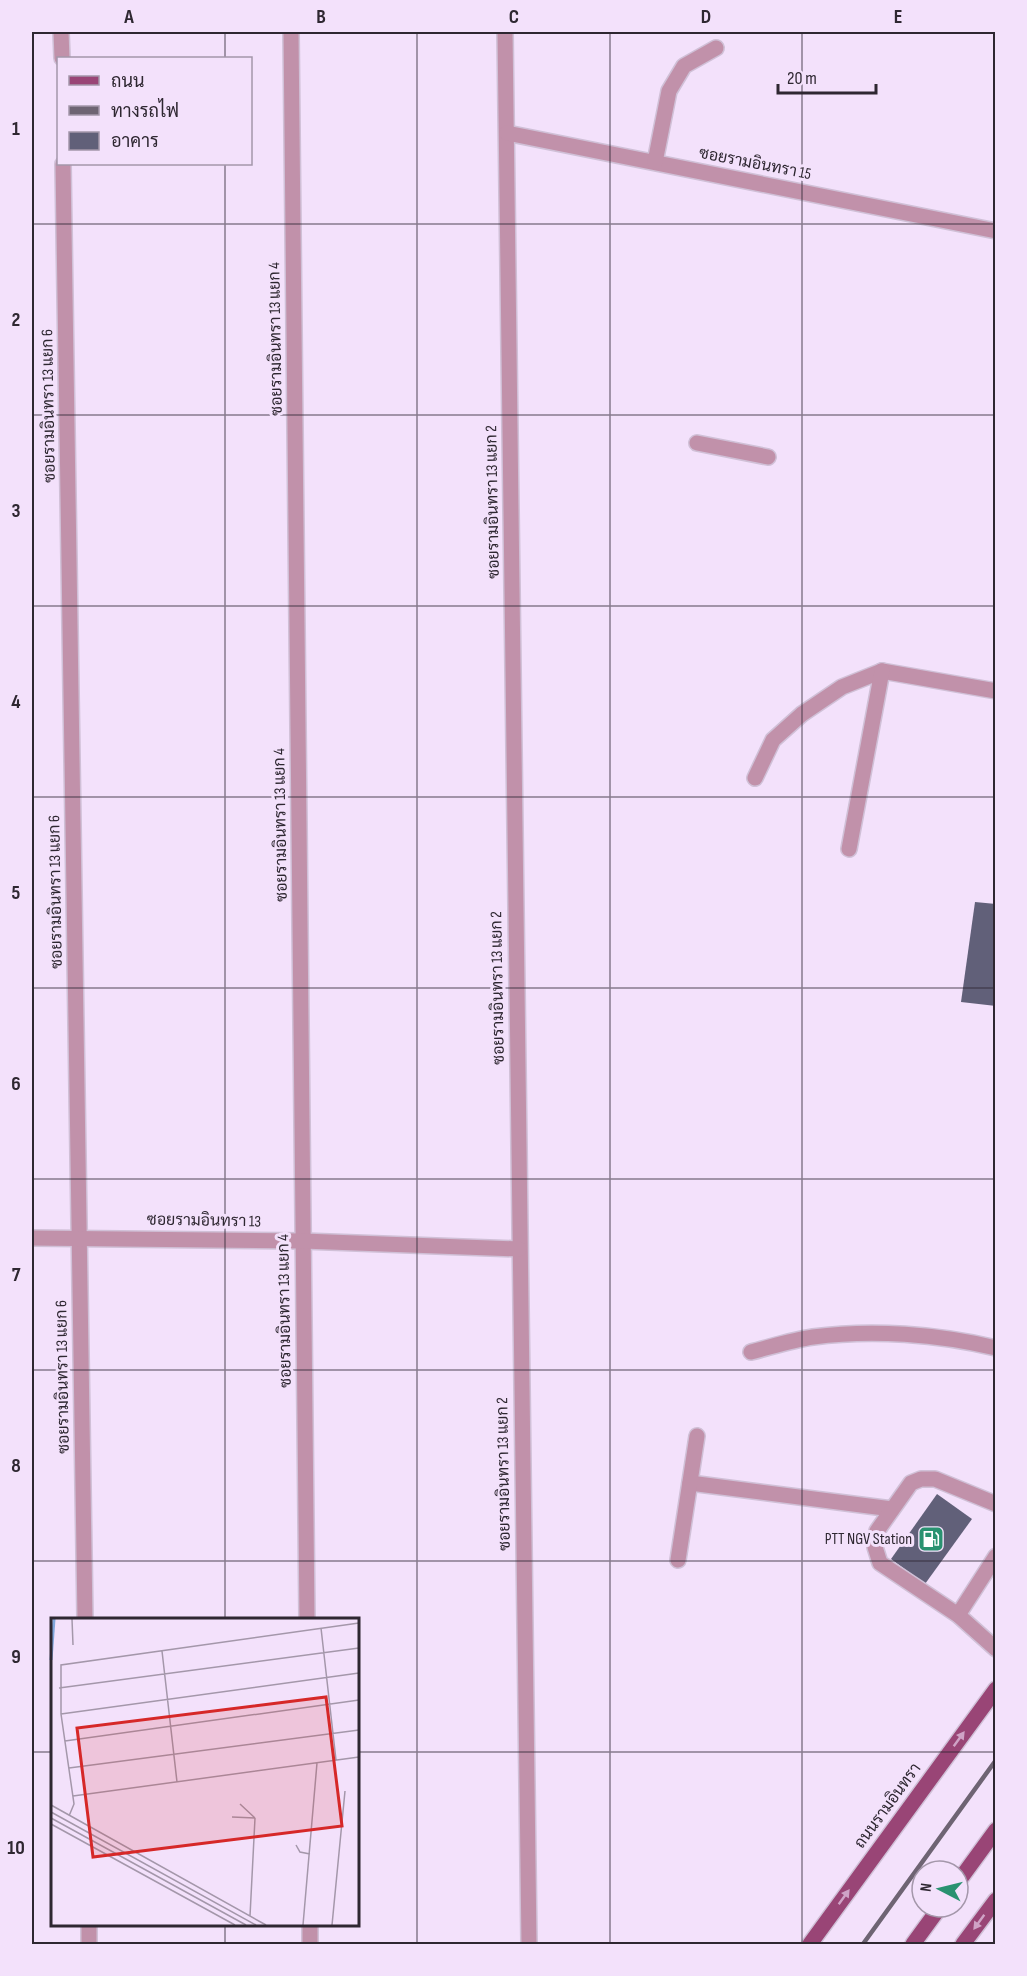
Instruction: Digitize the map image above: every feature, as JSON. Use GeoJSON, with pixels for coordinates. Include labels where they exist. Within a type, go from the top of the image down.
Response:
{"type":"FeatureCollection","features":[{"type":"Feature","properties":{"kind":"main road","name":"ถนนรามอินทรา"},"geometry":{"type":"LineString","coordinates":[[810,1944],[996,1689]]}},
{"type":"Feature","properties":{"kind":"main road"},"geometry":{"type":"LineString","coordinates":[[970,1866],[996,1830]]}},
{"type":"Feature","properties":{"kind":"main road"},"geometry":{"type":"LineString","coordinates":[[963,1944],[996,1900]]}},
{"type":"Feature","properties":{"kind":"main road"},"geometry":{"type":"LineString","coordinates":[[913,1944],[931,1919]]}},
{"type":"Feature","properties":{"kind":"street"},"geometry":{"type":"LineString","coordinates":[[61,32],[62,57]]}},
{"type":"Feature","properties":{"kind":"street","name":"ซอยรามอินทรา 13 แยก 4"},"geometry":{"type":"LineString","coordinates":[[291,32],[307,1618]]}},
{"type":"Feature","properties":{"kind":"street","name":"ซอยรามอินทรา 13 แยก 2"},"geometry":{"type":"LineString","coordinates":[[505,32],[529,1944]]}},
{"type":"Feature","properties":{"kind":"street"},"geometry":{"type":"LineString","coordinates":[[655,162],[669,91],[684,66],[716,48]]}},
{"type":"Feature","properties":{"kind":"street","name":"ซอยรามอินทรา 15"},"geometry":{"type":"LineString","coordinates":[[507,133],[996,231]]}},
{"type":"Feature","properties":{"kind":"street","name":"ซอยรามอินทรา 13 แยก 6"},"geometry":{"type":"LineString","coordinates":[[63,165],[85,1618]]}},
{"type":"Feature","properties":{"kind":"street"},"geometry":{"type":"LineString","coordinates":[[697,443],[768,457]]}},
{"type":"Feature","properties":{"kind":"street"},"geometry":{"type":"LineString","coordinates":[[755,778],[773,740],[802,714],[842,687],[882,671],[996,691]]}},
{"type":"Feature","properties":{"kind":"street"},"geometry":{"type":"LineString","coordinates":[[849,849],[882,671]]}},
{"type":"Feature","properties":{"kind":"street","name":"ซอยรามอินทรา 13"},"geometry":{"type":"LineString","coordinates":[[32,1238],[303,1240],[519,1249]]}},
{"type":"Feature","properties":{"kind":"street"},"geometry":{"type":"LineString","coordinates":[[751,1352],[813,1337],[884,1332],[996,1348]]}},
{"type":"Feature","properties":{"kind":"street"},"geometry":{"type":"LineString","coordinates":[[678,1560],[697,1436]]}},
{"type":"Feature","properties":{"kind":"street"},"geometry":{"type":"LineString","coordinates":[[996,1504],[935,1479],[921,1479],[910,1483],[892,1509],[877,1531],[874,1547],[880,1563],[958,1615],[996,1649]]}},
{"type":"Feature","properties":{"kind":"street"},"geometry":{"type":"LineString","coordinates":[[690,1483],[892,1509]]}},
{"type":"Feature","properties":{"kind":"street"},"geometry":{"type":"LineString","coordinates":[[958,1615],[996,1556]]}},
{"type":"Feature","properties":{"kind":"street"},"geometry":{"type":"LineString","coordinates":[[89,1925],[89,1944]]}},
{"type":"Feature","properties":{"kind":"street"},"geometry":{"type":"LineString","coordinates":[[310,1925],[310,1944]]}},
{"type":"Feature","properties":{"kind":"building"},"geometry":{"type":"Polygon","coordinates":[[[975,902],[996,904],[996,1006],[961,1002],[975,902]]]}},
{"type":"Feature","properties":{"kind":"building","name":"PTT NGV Station"},"geometry":{"type":"Polygon","coordinates":[[[937,1494],[972,1519],[925,1584],[891,1559],[937,1494]]]}},
{"type":"Feature","properties":{"kind":"railway"},"geometry":{"type":"LineString","coordinates":[[863,1944],[996,1760]]}},
{"type":"Feature","properties":{"kind":"place","name":"PTT NGV Station"},"geometry":{"type":"Point","coordinates":[931,1539]}}]}
